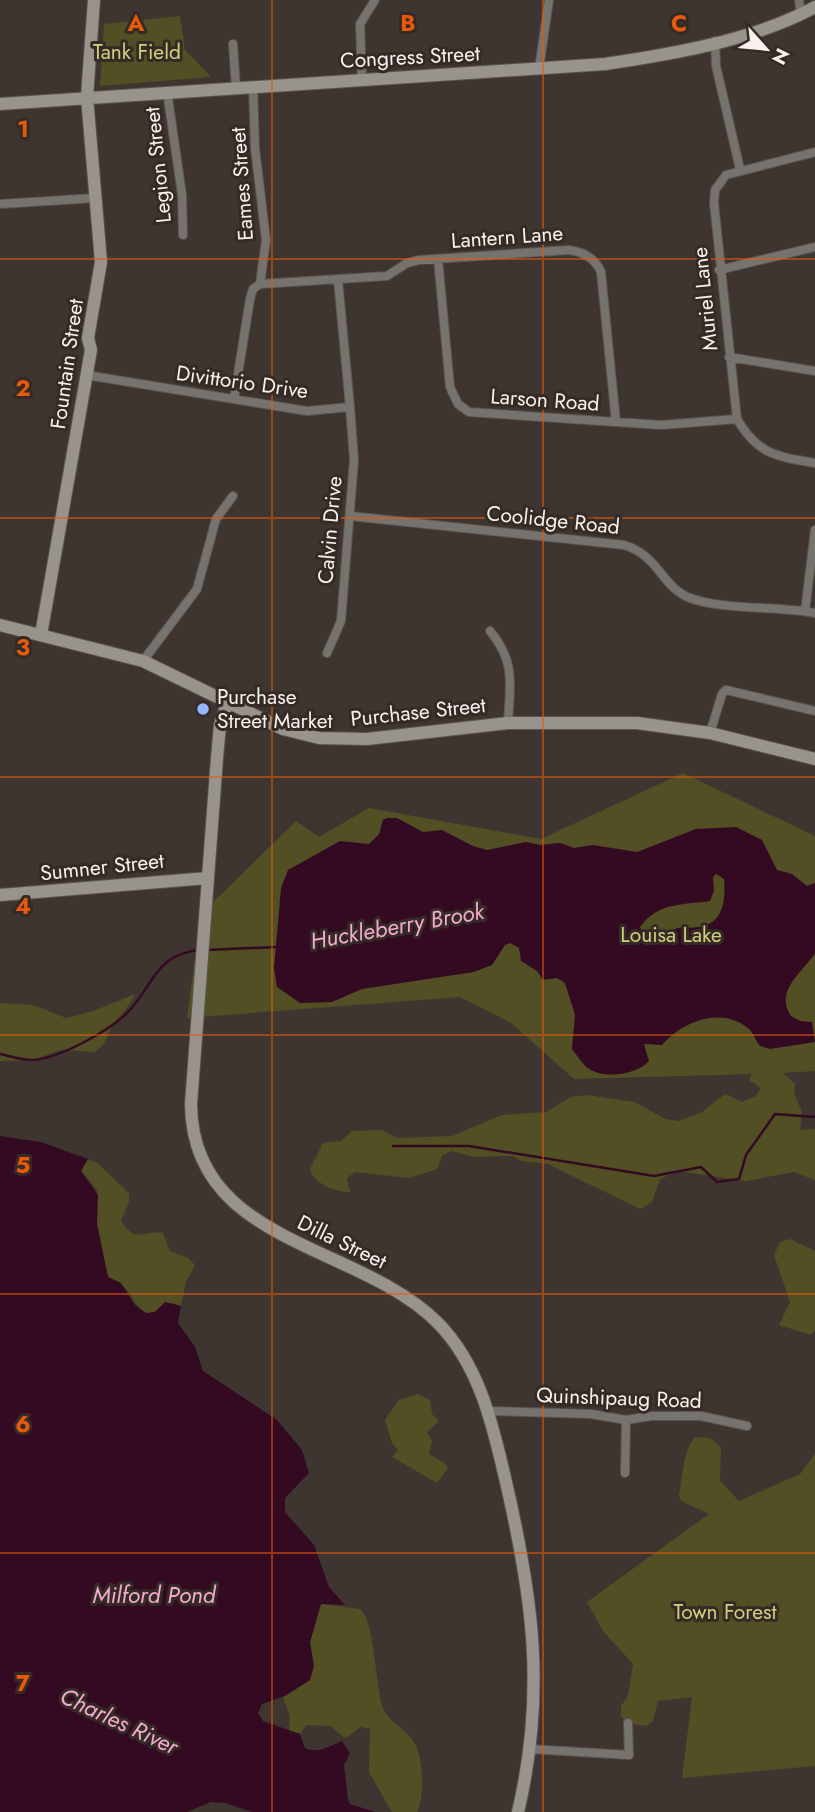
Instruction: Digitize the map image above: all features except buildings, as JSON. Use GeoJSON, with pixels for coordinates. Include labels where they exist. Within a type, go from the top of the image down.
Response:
{"type":"FeatureCollection","features":[{"type":"Feature","properties":{"kind":"main road","name":"Fountain Street"},"geometry":{"type":"LineString","coordinates":[[41,635],[91,350],[88,338],[102,262],[87,97],[94,0]]}},
{"type":"Feature","properties":{"kind":"main road","name":"Congress Street"},"geometry":{"type":"LineString","coordinates":[[0,104],[167,91],[539,69],[650,57],[801,15],[815,7]]}},
{"type":"Feature","properties":{"kind":"main road","name":"Purchase Street"},"geometry":{"type":"LineString","coordinates":[[0,625],[143,662],[283,729],[319,738],[367,738],[508,723],[637,723],[710,733],[815,759]]}},
{"type":"Feature","properties":{"kind":"main road","name":"Dilla Street"},"geometry":{"type":"LineString","coordinates":[[228,701],[220,724],[191,1117],[201,1157],[218,1187],[241,1211],[262,1225],[372,1277],[421,1307],[459,1349],[489,1411],[530,1592],[534,1678],[530,1749],[518,1812]]}},
{"type":"Feature","properties":{"kind":"main road","name":"Sumner Street"},"geometry":{"type":"LineString","coordinates":[[0,895],[208,878]]}},
{"type":"Feature","properties":{"kind":"street"},"geometry":{"type":"LineString","coordinates":[[362,79],[360,24],[375,0]]}},
{"type":"Feature","properties":{"kind":"street"},"geometry":{"type":"LineString","coordinates":[[539,69],[549,0]]}},
{"type":"Feature","properties":{"kind":"street"},"geometry":{"type":"LineString","coordinates":[[799,0],[801,15]]}},
{"type":"Feature","properties":{"kind":"street"},"geometry":{"type":"LineString","coordinates":[[715,41],[716,66],[740,169]]}},
{"type":"Feature","properties":{"kind":"street"},"geometry":{"type":"LineString","coordinates":[[233,44],[236,88]]}},
{"type":"Feature","properties":{"kind":"street","name":"Eames Street"},"geometry":{"type":"LineString","coordinates":[[234,399],[250,299],[253,289],[260,284],[266,240],[255,148],[253,86]]}},
{"type":"Feature","properties":{"kind":"street","name":"Legion Street"},"geometry":{"type":"LineString","coordinates":[[167,91],[181,195],[183,235]]}},
{"type":"Feature","properties":{"kind":"street","name":"Muriel Lane"},"geometry":{"type":"LineString","coordinates":[[737,419],[719,270],[715,190],[726,175],[740,169],[815,152]]}},
{"type":"Feature","properties":{"kind":"street"},"geometry":{"type":"LineString","coordinates":[[0,204],[96,198]]}},
{"type":"Feature","properties":{"kind":"street"},"geometry":{"type":"LineString","coordinates":[[719,270],[815,247]]}},
{"type":"Feature","properties":{"kind":"street","name":"Lantern Lane"},"geometry":{"type":"LineString","coordinates":[[260,284],[387,276],[407,262],[569,250],[593,259],[599,267],[603,285],[616,422]]}},
{"type":"Feature","properties":{"kind":"street","name":"Larson Road"},"geometry":{"type":"LineString","coordinates":[[438,260],[450,387],[463,408],[486,415],[616,422],[701,424],[737,419]]}},
{"type":"Feature","properties":{"kind":"street"},"geometry":{"type":"LineString","coordinates":[[338,280],[350,407]]}},
{"type":"Feature","properties":{"kind":"street"},"geometry":{"type":"LineString","coordinates":[[729,357],[815,371]]}},
{"type":"Feature","properties":{"kind":"street","name":"Divittorio Drive"},"geometry":{"type":"LineString","coordinates":[[86,374],[307,411],[350,407]]}},
{"type":"Feature","properties":{"kind":"street","name":"Calvin Drive"},"geometry":{"type":"LineString","coordinates":[[327,653],[341,621],[354,437],[350,407]]}},
{"type":"Feature","properties":{"kind":"street"},"geometry":{"type":"LineString","coordinates":[[737,419],[747,437],[761,449],[777,457],[815,463]]}},
{"type":"Feature","properties":{"kind":"street"},"geometry":{"type":"LineString","coordinates":[[143,662],[197,589],[216,519],[233,496]]}},
{"type":"Feature","properties":{"kind":"street","name":"Coolidge Road"},"geometry":{"type":"LineString","coordinates":[[350,516],[624,545],[649,556],[672,586],[690,598],[815,613]]}},
{"type":"Feature","properties":{"kind":"street"},"geometry":{"type":"LineString","coordinates":[[805,611],[815,530]]}},
{"type":"Feature","properties":{"kind":"street"},"geometry":{"type":"LineString","coordinates":[[490,631],[504,647],[508,659],[511,676],[508,723]]}},
{"type":"Feature","properties":{"kind":"street"},"geometry":{"type":"LineString","coordinates":[[710,733],[722,694],[726,690],[815,711]]}},
{"type":"Feature","properties":{"kind":"street","name":"Quinshipaug Road"},"geometry":{"type":"LineString","coordinates":[[489,1411],[591,1414],[626,1420],[652,1416],[701,1416],[747,1426]]}},
{"type":"Feature","properties":{"kind":"street"},"geometry":{"type":"LineString","coordinates":[[625,1473],[626,1420]]}},
{"type":"Feature","properties":{"kind":"street"},"geometry":{"type":"LineString","coordinates":[[530,1749],[629,1755],[628,1723]]}},
{"type":"Feature","properties":{"kind":"green space","name":"Tank Field"},"geometry":{"type":"Polygon","coordinates":[[[180,16],[185,50],[211,77],[100,86],[104,24],[180,16]]]}},
{"type":"Feature","properties":{"kind":"green space","name":"Louisa Lake"},"geometry":{"type":"Polygon","coordinates":[[[683,773],[815,836],[815,1071],[783,1073],[795,1084],[794,1094],[802,1112],[800,1130],[815,1129],[815,1180],[794,1172],[746,1181],[678,1171],[660,1179],[652,1202],[640,1209],[548,1164],[522,1161],[513,1156],[475,1157],[451,1151],[442,1156],[437,1169],[409,1178],[355,1172],[347,1178],[350,1192],[338,1191],[320,1183],[310,1169],[323,1143],[341,1141],[352,1131],[381,1130],[398,1138],[452,1136],[502,1115],[546,1112],[571,1097],[586,1095],[635,1102],[665,1119],[679,1121],[702,1112],[725,1094],[742,1102],[756,1096],[761,1088],[749,1080],[752,1074],[574,1079],[511,1023],[460,997],[187,1018],[201,914],[296,821],[319,837],[369,808],[541,839],[683,773]]]}},
{"type":"Feature","properties":{"kind":"green space"},"geometry":{"type":"Polygon","coordinates":[[[135,994],[104,1042],[94,1052],[60,1050],[32,1060],[0,1061],[0,1003],[33,1005],[66,1018],[93,1011],[135,994]]]}},
{"type":"Feature","properties":{"kind":"green space"},"geometry":{"type":"Polygon","coordinates":[[[88,1159],[97,1163],[129,1193],[129,1202],[121,1220],[126,1228],[139,1235],[163,1233],[170,1251],[188,1258],[195,1265],[186,1282],[181,1306],[168,1303],[150,1314],[137,1306],[127,1290],[108,1277],[97,1224],[97,1190],[81,1171],[88,1159]]]}},
{"type":"Feature","properties":{"kind":"green space"},"geometry":{"type":"Polygon","coordinates":[[[790,1239],[815,1251],[815,1330],[811,1335],[779,1325],[790,1302],[774,1255],[780,1242],[790,1239]]]}},
{"type":"Feature","properties":{"kind":"green space"},"geometry":{"type":"Polygon","coordinates":[[[417,1394],[430,1400],[432,1414],[439,1421],[427,1432],[432,1441],[429,1454],[448,1468],[437,1483],[392,1457],[398,1450],[392,1443],[385,1420],[399,1400],[417,1394]]]}},
{"type":"Feature","properties":{"kind":"green space","name":"Town Forest"},"geometry":{"type":"Polygon","coordinates":[[[695,1437],[710,1438],[721,1447],[720,1481],[739,1501],[800,1474],[815,1454],[815,1766],[682,1778],[692,1697],[658,1701],[653,1721],[646,1726],[626,1723],[621,1716],[621,1706],[628,1696],[633,1664],[603,1631],[587,1602],[709,1514],[681,1501],[679,1496],[685,1457],[695,1437]]]}},
{"type":"Feature","properties":{"kind":"green space"},"geometry":{"type":"Polygon","coordinates":[[[321,1604],[360,1609],[365,1615],[372,1639],[383,1708],[412,1739],[419,1755],[422,1786],[417,1812],[392,1812],[369,1772],[370,1729],[361,1727],[345,1738],[330,1726],[306,1725],[300,1734],[289,1731],[290,1716],[283,1697],[310,1680],[310,1642],[321,1604]]]}},
{"type":"Feature","properties":{"kind":"water","name":"Louisa Lake"},"geometry":{"type":"Polygon","coordinates":[[[397,818],[423,832],[442,830],[487,850],[526,842],[540,845],[560,843],[574,848],[593,845],[637,852],[696,829],[736,827],[762,840],[777,870],[792,874],[807,886],[815,883],[815,953],[792,982],[786,998],[791,1016],[800,1021],[812,1022],[815,1042],[770,1049],[760,1046],[750,1030],[737,1021],[714,1018],[691,1024],[662,1045],[644,1044],[649,1061],[637,1069],[613,1075],[597,1073],[585,1066],[572,1049],[575,1015],[565,983],[557,978],[543,980],[537,971],[521,961],[519,948],[510,943],[505,945],[492,965],[474,972],[362,989],[332,1002],[300,1003],[277,987],[274,968],[281,888],[288,870],[340,841],[369,844],[379,834],[383,820],[397,818]],[[716,874],[713,877],[714,891],[710,901],[672,906],[655,913],[640,927],[643,936],[656,941],[675,929],[698,927],[713,921],[723,903],[724,879],[716,874]]]}},
{"type":"Feature","properties":{"kind":"water","name":"Milford Pond"},"geometry":{"type":"Polygon","coordinates":[[[0,1136],[41,1142],[88,1159],[81,1171],[98,1195],[97,1224],[108,1277],[121,1283],[134,1304],[146,1313],[155,1312],[165,1302],[181,1306],[178,1323],[195,1347],[203,1371],[277,1420],[302,1450],[309,1473],[285,1498],[285,1512],[314,1545],[329,1587],[345,1605],[321,1604],[310,1642],[314,1666],[310,1680],[285,1696],[262,1704],[258,1713],[263,1721],[300,1734],[305,1748],[310,1750],[324,1749],[342,1741],[350,1753],[344,1765],[348,1800],[350,1804],[375,1812],[252,1812],[225,1803],[211,1802],[187,1812],[0,1812],[0,1136]]]}},
{"type":"Feature","properties":{"kind":"waterway","name":"Huckleberry Brook"},"geometry":{"type":"LineString","coordinates":[[206,950],[276,947]]}},
{"type":"Feature","properties":{"kind":"waterway","name":"Huckleberry Brook"},"geometry":{"type":"LineString","coordinates":[[0,1054],[32,1060],[56,1055],[84,1042],[121,1019],[165,964],[174,957],[200,950]]}},
{"type":"Feature","properties":{"kind":"waterway"},"geometry":{"type":"LineString","coordinates":[[393,1146],[469,1146],[654,1176],[701,1167],[717,1182],[739,1179],[746,1155],[775,1114],[815,1117]]}},
{"type":"Feature","properties":{"kind":"place","name":"Purchase Street Market"},"geometry":{"type":"Point","coordinates":[203,709]}},
{"type":"Feature","properties":{"kind":"water label","name":"Charles River"},"geometry":{"type":"Point","coordinates":[119,1721]}}]}
